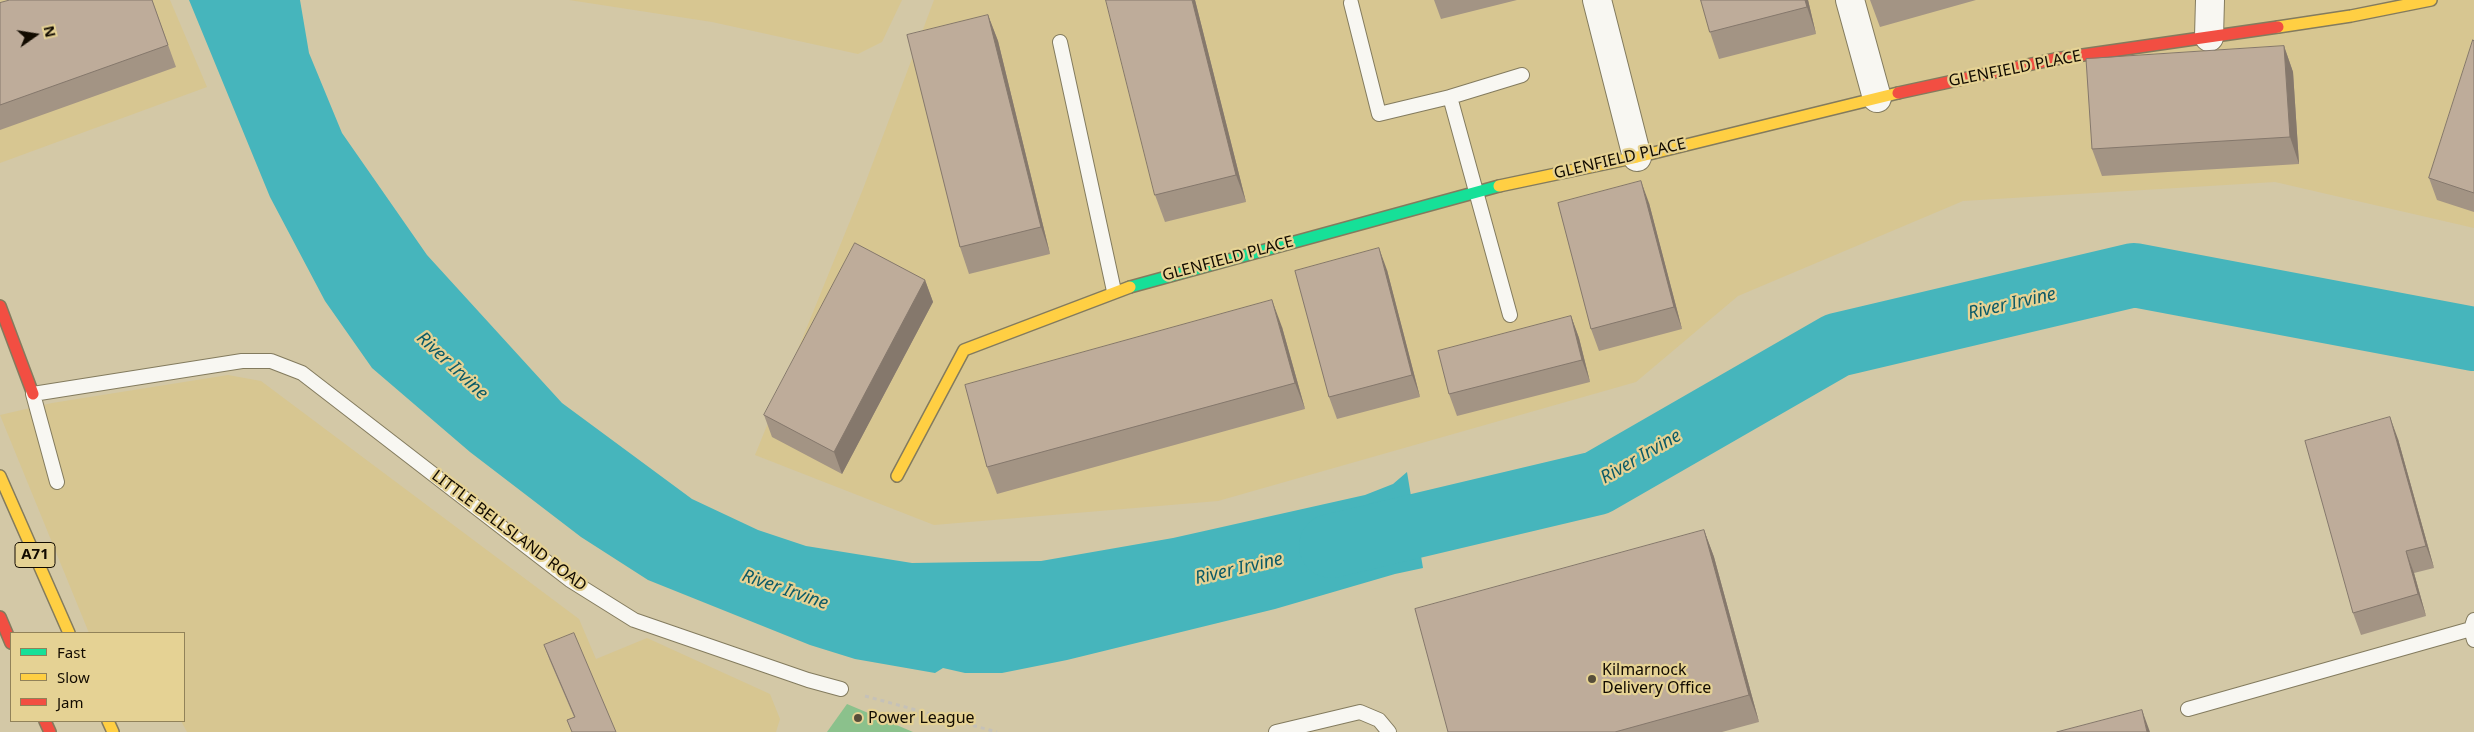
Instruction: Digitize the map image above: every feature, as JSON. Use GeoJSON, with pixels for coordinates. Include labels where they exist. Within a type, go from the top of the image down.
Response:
{"type":"FeatureCollection","features":[{"type":"Feature","properties":{"kind":"street"},"geometry":{"type":"LineString","coordinates":[[1597,0],[1637,157]]}},
{"type":"Feature","properties":{"kind":"street"},"geometry":{"type":"LineString","coordinates":[[1850,0],[1877,98]]}},
{"type":"Feature","properties":{"kind":"street"},"geometry":{"type":"LineString","coordinates":[[2209,37],[2210,0]]}},
{"type":"Feature","properties":{"kind":"street","name":"GLENFIELD PLACE"},"geometry":{"type":"LineString","coordinates":[[897,476],[964,350],[1114,291],[1477,191],[1637,157],[1877,98],[2055,59],[2351,16],[2431,0]]}},
{"type":"Feature","properties":{"kind":"street"},"geometry":{"type":"LineString","coordinates":[[0,306],[33,394]]}},
{"type":"Feature","properties":{"kind":"street","name":"A71"},"geometry":{"type":"LineString","coordinates":[[0,476],[69,632]]}},
{"type":"Feature","properties":{"kind":"street"},"geometry":{"type":"LineString","coordinates":[[0,617],[10,640]]}},
{"type":"Feature","properties":{"kind":"lane"},"geometry":{"type":"LineString","coordinates":[[1351,3],[1379,114],[1450,97],[1522,75]]}},
{"type":"Feature","properties":{"kind":"lane"},"geometry":{"type":"LineString","coordinates":[[1060,42],[1114,291]]}},
{"type":"Feature","properties":{"kind":"lane"},"geometry":{"type":"LineString","coordinates":[[1450,97],[1510,315]]}},
{"type":"Feature","properties":{"kind":"lane","name":"LITTLE BELLSLAND ROAD"},"geometry":{"type":"LineString","coordinates":[[33,394],[242,361],[271,362],[302,373],[570,580],[634,620],[808,680],[841,689]]}},
{"type":"Feature","properties":{"kind":"lane"},"geometry":{"type":"LineString","coordinates":[[33,394],[57,482]]}},
{"type":"Feature","properties":{"kind":"lane"},"geometry":{"type":"LineString","coordinates":[[2188,708],[2473,630]]}},
{"type":"Feature","properties":{"kind":"lane"},"geometry":{"type":"LineString","coordinates":[[1276,732],[1360,712],[1379,720],[1389,732]]}},
{"type":"Feature","properties":{"kind":"path"},"geometry":{"type":"LineString","coordinates":[[841,689],[997,732]]}},
{"type":"Feature","properties":{"kind":"shaded area"},"geometry":{"type":"Polygon","coordinates":[[[0,0],[170,0],[207,87],[0,163],[0,0]]]}},
{"type":"Feature","properties":{"kind":"shaded area"},"geometry":{"type":"Polygon","coordinates":[[[569,0],[902,0],[882,42],[858,54],[712,22],[569,0]]]}},
{"type":"Feature","properties":{"kind":"shaded area"},"geometry":{"type":"Polygon","coordinates":[[[934,0],[2474,0],[2474,228],[2275,182],[1963,201],[1738,296],[1636,382],[1218,501],[934,525],[755,455],[863,189],[934,0]]]}},
{"type":"Feature","properties":{"kind":"shaded area"},"geometry":{"type":"Polygon","coordinates":[[[228,375],[261,381],[579,619],[596,659],[647,638],[770,694],[780,719],[776,732],[187,732],[182,722],[185,722],[185,632],[89,632],[0,415],[52,403],[228,375]]]}},
{"type":"Feature","properties":{"kind":"green space","name":"Power League"},"geometry":{"type":"Polygon","coordinates":[[[847,704],[913,732],[827,732],[847,704]]]}},
{"type":"Feature","properties":{"kind":"water"},"geometry":{"type":"Polygon","coordinates":[[[189,0],[300,0],[309,53],[342,133],[427,255],[562,403],[692,499],[758,530],[806,546],[912,563],[1041,561],[1173,538],[1365,495],[1393,484],[1407,472],[1423,568],[1395,574],[1275,609],[1067,660],[1002,673],[965,673],[943,668],[935,673],[855,659],[810,645],[648,580],[581,537],[470,452],[372,368],[325,301],[270,197],[189,0]]]}},
{"type":"Feature","properties":{"kind":"building"},"geometry":{"type":"Polygon","coordinates":[[[10,0],[152,0],[168,45],[0,105],[0,3],[10,0]]]}},
{"type":"Feature","properties":{"kind":"building"},"geometry":{"type":"Polygon","coordinates":[[[1106,0],[1192,0],[1236,175],[1155,195],[1106,0]]]}},
{"type":"Feature","properties":{"kind":"building"},"geometry":{"type":"Polygon","coordinates":[[[1701,0],[1805,0],[1807,7],[1710,32],[1701,0]]]}},
{"type":"Feature","properties":{"kind":"building"},"geometry":{"type":"Polygon","coordinates":[[[988,15],[1041,227],[960,247],[907,35],[988,15]]]}},
{"type":"Feature","properties":{"kind":"building"},"geometry":{"type":"Polygon","coordinates":[[[2474,41],[2474,193],[2429,178],[2474,41]]]}},
{"type":"Feature","properties":{"kind":"building"},"geometry":{"type":"Polygon","coordinates":[[[2284,46],[2290,137],[2092,149],[2086,59],[2284,46]]]}},
{"type":"Feature","properties":{"kind":"building"},"geometry":{"type":"Polygon","coordinates":[[[1641,181],[1674,307],[1591,329],[1558,203],[1641,181]]]}},
{"type":"Feature","properties":{"kind":"building"},"geometry":{"type":"Polygon","coordinates":[[[855,243],[925,280],[834,452],[764,415],[855,243]]]}},
{"type":"Feature","properties":{"kind":"building"},"geometry":{"type":"Polygon","coordinates":[[[1379,248],[1412,375],[1329,397],[1295,271],[1379,248]]]}},
{"type":"Feature","properties":{"kind":"building"},"geometry":{"type":"Polygon","coordinates":[[[1272,300],[1295,383],[987,467],[965,385],[1272,300]]]}},
{"type":"Feature","properties":{"kind":"building"},"geometry":{"type":"Polygon","coordinates":[[[1571,316],[1582,360],[1449,394],[1438,351],[1571,316]]]}},
{"type":"Feature","properties":{"kind":"building"},"geometry":{"type":"Polygon","coordinates":[[[2390,417],[2426,546],[2406,551],[2418,594],[2353,613],[2305,441],[2390,417]]]}},
{"type":"Feature","properties":{"kind":"building","name":"Kilmarnock Delivery Office"},"geometry":{"type":"Polygon","coordinates":[[[1704,530],[1749,695],[1615,732],[1448,732],[1415,609],[1704,530]]]}},
{"type":"Feature","properties":{"kind":"building"},"geometry":{"type":"Polygon","coordinates":[[[574,633],[616,732],[572,732],[567,720],[575,717],[544,645],[574,633]]]}},
{"type":"Feature","properties":{"kind":"building"},"geometry":{"type":"Polygon","coordinates":[[[2142,710],[2147,732],[2057,732],[2142,710]]]}},
{"type":"Feature","properties":{"kind":"waterway","name":"River Irvine"},"geometry":{"type":"LineString","coordinates":[[1331,546],[1597,483],[1837,345],[2134,275],[2474,339]]}},
{"type":"Feature","properties":{"kind":"traffic: fast"},"geometry":{"type":"LineString","coordinates":[[1130,287],[1499,186]]}},
{"type":"Feature","properties":{"kind":"traffic: slow"},"geometry":{"type":"LineString","coordinates":[[2278,27],[2351,16],[2431,0]]}},
{"type":"Feature","properties":{"kind":"traffic: slow"},"geometry":{"type":"LineString","coordinates":[[1499,186],[1637,157],[1898,93]]}},
{"type":"Feature","properties":{"kind":"traffic: slow"},"geometry":{"type":"LineString","coordinates":[[897,476],[964,350],[1130,287]]}},
{"type":"Feature","properties":{"kind":"traffic: slow"},"geometry":{"type":"LineString","coordinates":[[0,476],[69,632]]}},
{"type":"Feature","properties":{"kind":"traffic: slow"},"geometry":{"type":"LineString","coordinates":[[108,722],[113,732]]}},
{"type":"Feature","properties":{"kind":"traffic: jam"},"geometry":{"type":"LineString","coordinates":[[1898,93],[2055,59],[2278,27]]}},
{"type":"Feature","properties":{"kind":"traffic: jam"},"geometry":{"type":"LineString","coordinates":[[0,306],[33,394]]}},
{"type":"Feature","properties":{"kind":"traffic: jam"},"geometry":{"type":"LineString","coordinates":[[0,617],[10,641]]}},
{"type":"Feature","properties":{"kind":"traffic: jam"},"geometry":{"type":"LineString","coordinates":[[45,722],[50,732]]}},
{"type":"Feature","properties":{"kind":"place","name":"Kilmarnock Delivery Office"},"geometry":{"type":"Point","coordinates":[1592,679]}},
{"type":"Feature","properties":{"kind":"place","name":"Power League"},"geometry":{"type":"Point","coordinates":[858,718]}}]}
